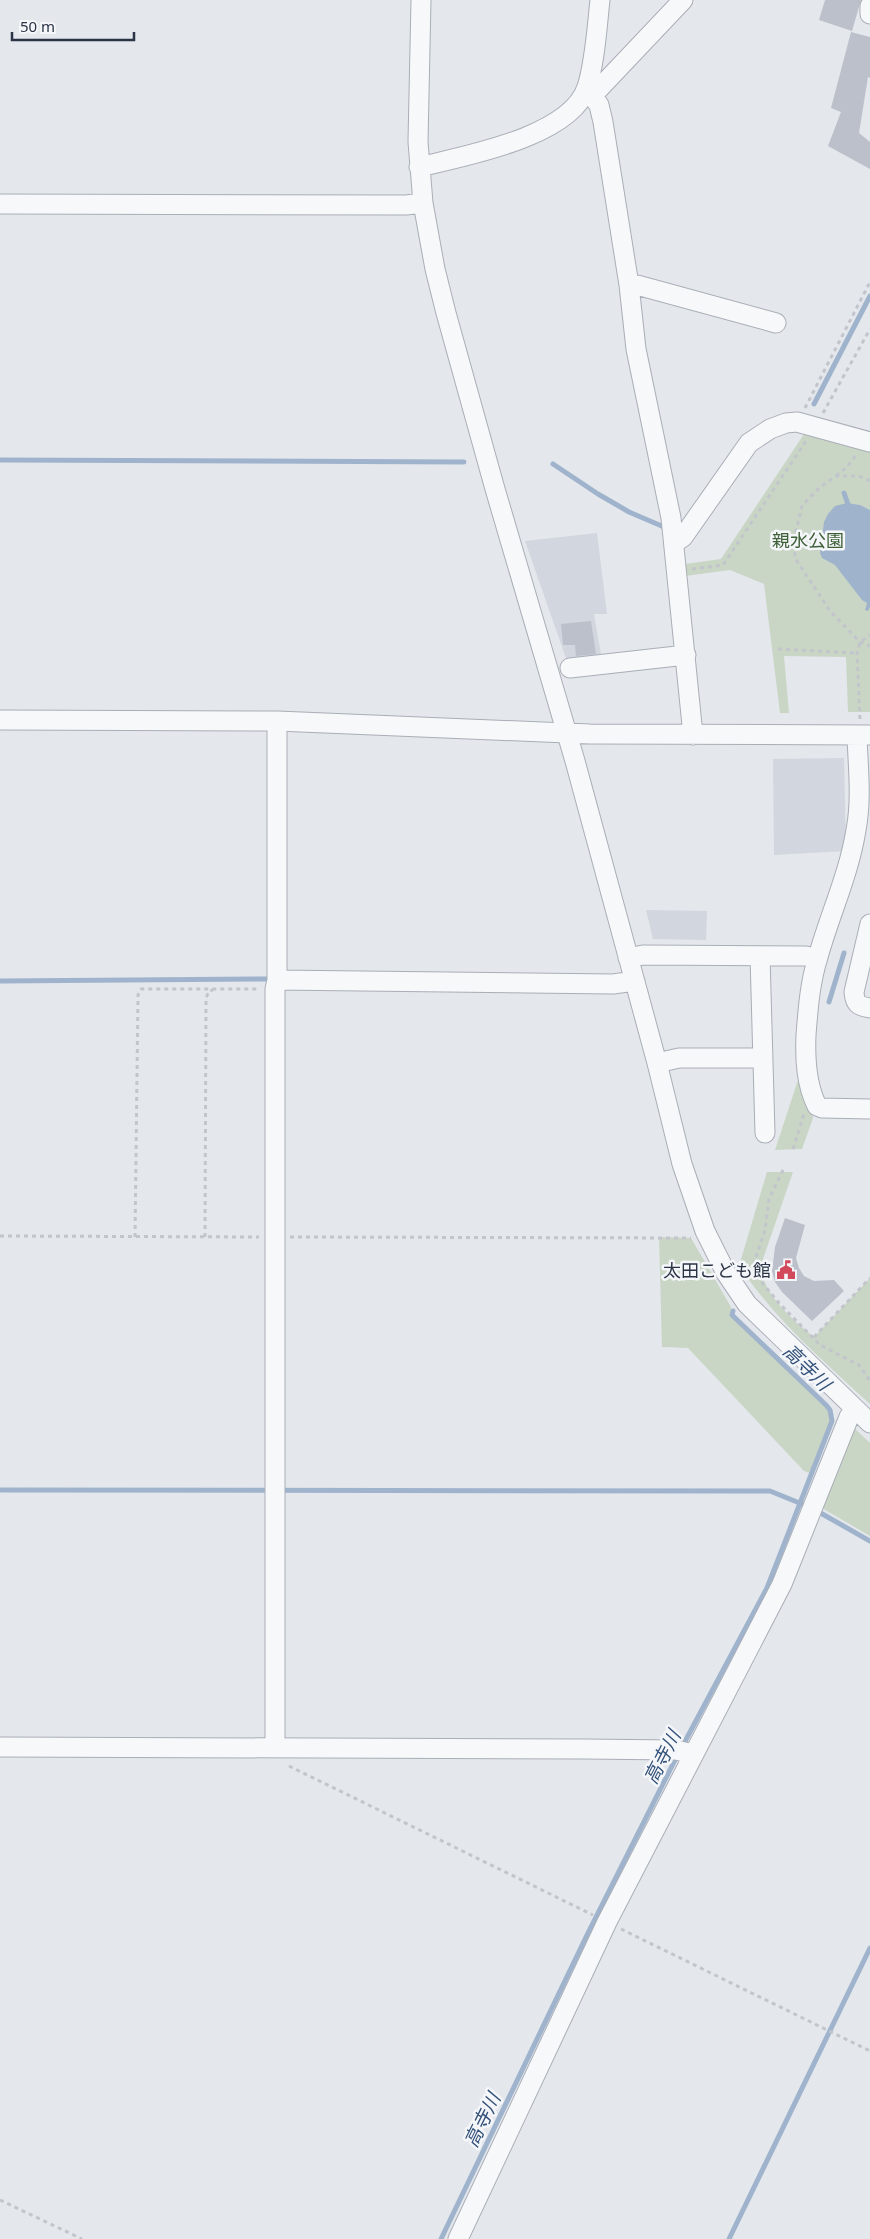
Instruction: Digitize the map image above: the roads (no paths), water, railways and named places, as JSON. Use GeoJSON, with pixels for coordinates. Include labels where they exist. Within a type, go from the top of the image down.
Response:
{"type":"FeatureCollection","features":[{"type":"Feature","properties":{"kind":"street"},"geometry":{"type":"LineString","coordinates":[[421,0],[419,167],[423,203],[446,313],[635,981],[682,1164],[706,1231],[726,1272],[747,1304],[870,1423]]}},
{"type":"Feature","properties":{"kind":"street"},"geometry":{"type":"LineString","coordinates":[[600,0],[590,92],[599,105],[603,122],[629,285],[636,349],[671,518],[693,735]]}},
{"type":"Feature","properties":{"kind":"street"},"geometry":{"type":"LineString","coordinates":[[419,167],[526,138],[549,127],[570,113],[683,0]]}},
{"type":"Feature","properties":{"kind":"street"},"geometry":{"type":"LineString","coordinates":[[870,6],[870,14]]}},
{"type":"Feature","properties":{"kind":"street"},"geometry":{"type":"LineString","coordinates":[[0,204],[406,205],[423,203]]}},
{"type":"Feature","properties":{"kind":"street"},"geometry":{"type":"LineString","coordinates":[[629,285],[637,285],[776,323]]}},
{"type":"Feature","properties":{"kind":"street"},"geometry":{"type":"LineString","coordinates":[[674,543],[683,537],[749,443],[770,430],[786,422],[804,428],[868,437]]}},
{"type":"Feature","properties":{"kind":"street"},"geometry":{"type":"LineString","coordinates":[[570,668],[686,655]]}},
{"type":"Feature","properties":{"kind":"street"},"geometry":{"type":"LineString","coordinates":[[0,720],[277,721],[565,733],[693,735],[862,730],[865,806],[817,958],[808,1002],[805,1055],[812,1098],[817,1106],[822,1108],[870,1109]]}},
{"type":"Feature","properties":{"kind":"street"},"geometry":{"type":"LineString","coordinates":[[275,1748],[274,1237],[277,721]]}},
{"type":"Feature","properties":{"kind":"street"},"geometry":{"type":"LineString","coordinates":[[870,924],[854,992],[854,1001],[859,1006],[870,1008]]}},
{"type":"Feature","properties":{"kind":"street"},"geometry":{"type":"LineString","coordinates":[[628,958],[643,955],[806,956],[817,958]]}},
{"type":"Feature","properties":{"kind":"street"},"geometry":{"type":"LineString","coordinates":[[760,956],[765,1133]]}},
{"type":"Feature","properties":{"kind":"street"},"geometry":{"type":"LineString","coordinates":[[276,985],[613,984],[635,981]]}},
{"type":"Feature","properties":{"kind":"street"},"geometry":{"type":"LineString","coordinates":[[657,1063],[679,1058],[763,1058]]}},
{"type":"Feature","properties":{"kind":"street"},"geometry":{"type":"LineString","coordinates":[[458,2239],[606,1922],[782,1584],[846,1424],[855,1409]]}},
{"type":"Feature","properties":{"kind":"street"},"geometry":{"type":"LineString","coordinates":[[0,1747],[584,1749],[676,1750],[693,1754]]}},
{"type":"Feature","properties":{"kind":"water"},"geometry":{"type":"Polygon","coordinates":[[[847,503],[860,505],[870,510],[870,607],[868,611],[865,610],[867,603],[862,600],[835,565],[822,558],[820,553],[824,522],[828,514],[835,506],[847,503]]]}},
{"type":"Feature","properties":{"kind":"waterway"},"geometry":{"type":"LineString","coordinates":[[814,404],[870,296]]}},
{"type":"Feature","properties":{"kind":"waterway"},"geometry":{"type":"LineString","coordinates":[[0,460],[464,462]]}},
{"type":"Feature","properties":{"kind":"waterway"},"geometry":{"type":"LineString","coordinates":[[553,464],[629,512],[664,527]]}},
{"type":"Feature","properties":{"kind":"waterway"},"geometry":{"type":"LineString","coordinates":[[844,493],[849,507]]}},
{"type":"Feature","properties":{"kind":"waterway","name":"高寺川"},"geometry":{"type":"LineString","coordinates":[[829,1002],[844,953]]}},
{"type":"Feature","properties":{"kind":"waterway"},"geometry":{"type":"LineString","coordinates":[[0,981],[268,979]]}},
{"type":"Feature","properties":{"kind":"waterway","name":"高寺川"},"geometry":{"type":"LineString","coordinates":[[682,1747],[767,1588],[832,1421],[830,1410],[826,1405],[732,1315],[733,1311]]}},
{"type":"Feature","properties":{"kind":"waterway"},"geometry":{"type":"LineString","coordinates":[[0,1490],[770,1491],[802,1504]]}},
{"type":"Feature","properties":{"kind":"waterway"},"geometry":{"type":"LineString","coordinates":[[817,1511],[870,1541]]}},
{"type":"Feature","properties":{"kind":"waterway","name":"高寺川"},"geometry":{"type":"LineString","coordinates":[[441,2239],[587,1935],[678,1754]]}},
{"type":"Feature","properties":{"kind":"waterway"},"geometry":{"type":"LineString","coordinates":[[729,2239],[870,1948]]}},
{"type":"Feature","properties":{"kind":"place","name":"太田こども館"},"geometry":{"type":"Point","coordinates":[786,1270]}},
{"type":"Feature","properties":{"kind":"park label","name":"親水公園"},"geometry":{"type":"Point","coordinates":[808,540]}}]}
